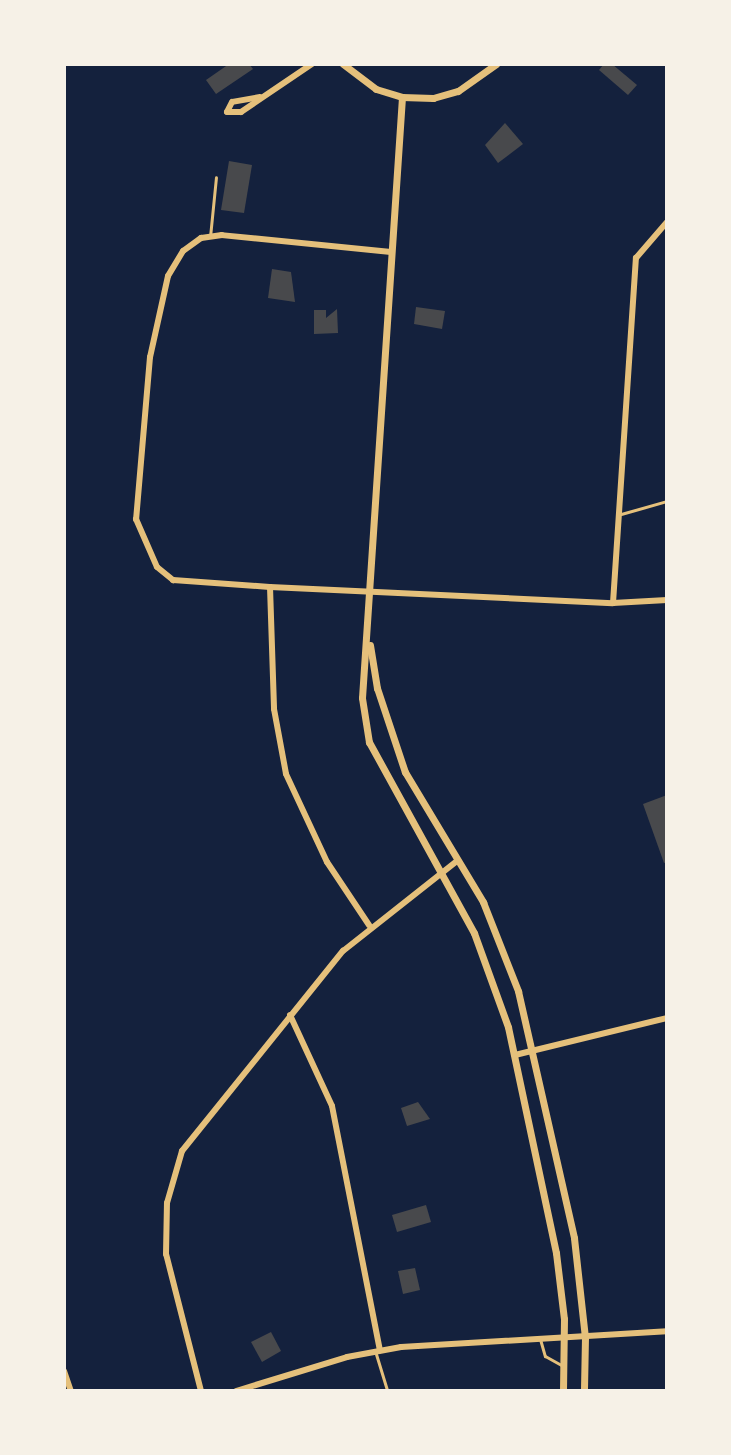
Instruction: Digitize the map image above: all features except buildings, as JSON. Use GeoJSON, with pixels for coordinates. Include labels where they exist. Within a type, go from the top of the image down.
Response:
{"type":"FeatureCollection","features":[{"type":"Feature","properties":{"kind":"street"},"geometry":{"type":"LineString","coordinates":[[260,97],[232,102],[227,112],[241,112],[312,64]]}},
{"type":"Feature","properties":{"kind":"street"},"geometry":{"type":"LineString","coordinates":[[343,64],[376,89],[402,97],[433,98],[458,91],[496,64]]}},
{"type":"Feature","properties":{"kind":"street"},"geometry":{"type":"LineString","coordinates":[[402,97],[362,698],[369,742],[482,951],[515,1055],[556,1253],[565,1338],[563,1391]]}},
{"type":"Feature","properties":{"kind":"street"},"geometry":{"type":"LineString","coordinates":[[613,603],[636,258],[667,222]]}},
{"type":"Feature","properties":{"kind":"street"},"geometry":{"type":"LineString","coordinates":[[391,252],[210,237],[183,251],[168,276],[150,357],[136,519],[144,547],[173,580],[367,593],[613,603],[667,600]]}},
{"type":"Feature","properties":{"kind":"street"},"geometry":{"type":"LineString","coordinates":[[270,587],[274,709],[286,774],[327,862],[369,925]]}},
{"type":"Feature","properties":{"kind":"street"},"geometry":{"type":"LineString","coordinates":[[368,635],[377,688],[400,760],[501,941],[534,1050],[574,1238],[585,1337],[584,1391]]}},
{"type":"Feature","properties":{"kind":"street"},"geometry":{"type":"LineString","coordinates":[[201,1391],[166,1254],[172,1176],[182,1151],[289,1015],[369,925],[457,861]]}},
{"type":"Feature","properties":{"kind":"street"},"geometry":{"type":"LineString","coordinates":[[289,1015],[332,1106],[377,1350]]}},
{"type":"Feature","properties":{"kind":"street"},"geometry":{"type":"LineString","coordinates":[[515,1055],[667,1018]]}},
{"type":"Feature","properties":{"kind":"street"},"geometry":{"type":"LineString","coordinates":[[236,1391],[377,1350],[667,1331]]}},
{"type":"Feature","properties":{"kind":"street"},"geometry":{"type":"LineString","coordinates":[[64,1371],[71,1391]]}},
{"type":"Feature","properties":{"kind":"lane"},"geometry":{"type":"LineString","coordinates":[[210,237],[216,177]]}},
{"type":"Feature","properties":{"kind":"lane"},"geometry":{"type":"LineString","coordinates":[[621,514],[667,501]]}},
{"type":"Feature","properties":{"kind":"lane"},"geometry":{"type":"LineString","coordinates":[[540,1339],[545,1356],[564,1366]]}},
{"type":"Feature","properties":{"kind":"lane"},"geometry":{"type":"LineString","coordinates":[[377,1350],[387,1391]]}}]}
